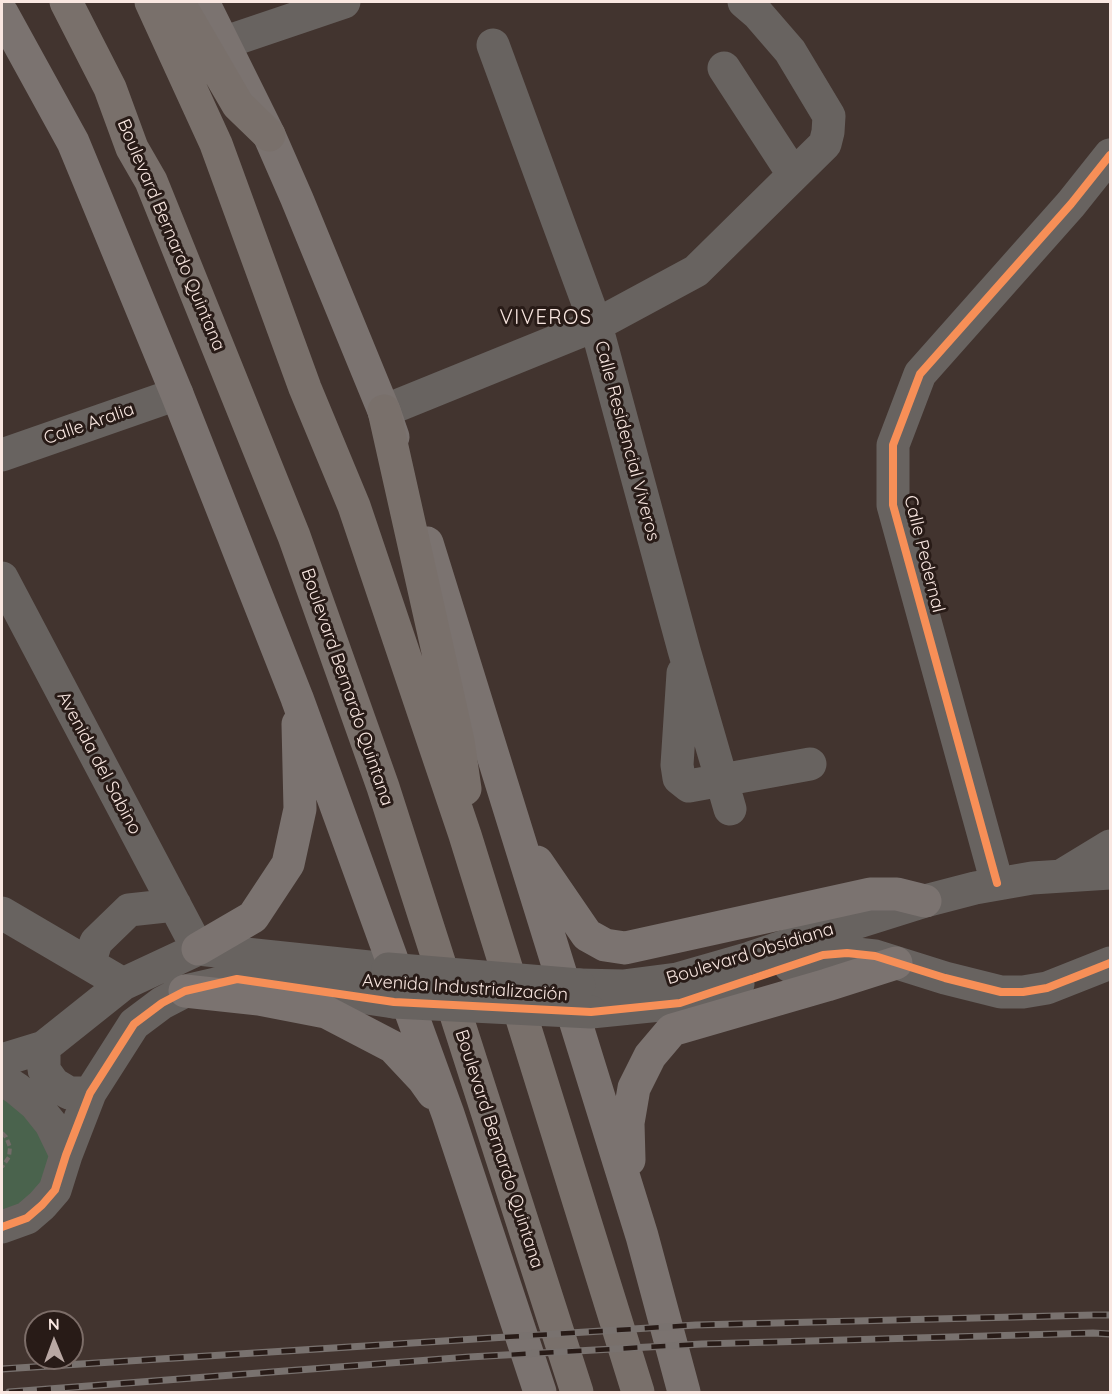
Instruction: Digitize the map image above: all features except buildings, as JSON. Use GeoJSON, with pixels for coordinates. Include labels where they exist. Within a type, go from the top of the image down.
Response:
{"type":"FeatureCollection","features":[{"type":"Feature","properties":{"kind":"highway","name":"Boulevard Bernardo Quintana"},"geometry":{"type":"LineString","coordinates":[[66,2],[110,88],[132,148],[152,181],[294,536],[383,787],[577,1392]]}},
{"type":"Feature","properties":{"kind":"highway"},"geometry":{"type":"LineString","coordinates":[[151,2],[216,144],[305,388],[354,506],[465,835],[638,1392]]}},
{"type":"Feature","properties":{"kind":"highway"},"geometry":{"type":"LineString","coordinates":[[178,2],[238,105],[268,135]]}},
{"type":"Feature","properties":{"kind":"highway"},"geometry":{"type":"LineString","coordinates":[[384,411],[458,741],[465,788],[465,835]]}},
{"type":"Feature","properties":{"kind":"main road"},"geometry":{"type":"LineString","coordinates":[[203,2],[297,199],[384,411],[642,1236],[684,1392]]}},
{"type":"Feature","properties":{"kind":"main road","name":"Boulevard Bernardo Quintana"},"geometry":{"type":"LineString","coordinates":[[2,13],[73,142],[177,394],[297,698],[448,1114],[540,1392]]}},
{"type":"Feature","properties":{"kind":"main road"},"geometry":{"type":"LineString","coordinates":[[198,949],[253,917],[288,864],[300,809],[297,698]]}},
{"type":"Feature","properties":{"kind":"main road"},"geometry":{"type":"LineString","coordinates":[[518,834],[586,935],[605,945],[626,948],[870,894],[897,894],[925,901]]}},
{"type":"Feature","properties":{"kind":"main road"},"geometry":{"type":"LineString","coordinates":[[642,1236],[628,1158],[628,1123],[634,1088],[650,1056],[672,1030],[896,963]]}},
{"type":"Feature","properties":{"kind":"main road"},"geometry":{"type":"LineString","coordinates":[[184,991],[259,999],[326,1012],[393,1047],[423,1079],[448,1114]]}},
{"type":"Feature","properties":{"kind":"street"},"geometry":{"type":"LineString","coordinates":[[223,43],[344,2]]}},
{"type":"Feature","properties":{"kind":"street"},"geometry":{"type":"LineString","coordinates":[[384,411],[596,325],[696,271],[825,144],[829,116],[790,51],[758,14],[744,2]]}},
{"type":"Feature","properties":{"kind":"street","name":"Calle Residencial Viveros"},"geometry":{"type":"LineString","coordinates":[[493,45],[596,325],[684,650],[726,795],[810,764]]}},
{"type":"Feature","properties":{"kind":"street"},"geometry":{"type":"LineString","coordinates":[[724,68],[793,174]]}},
{"type":"Feature","properties":{"kind":"street","name":"Calle Pedernal"},"geometry":{"type":"LineString","coordinates":[[997,883],[893,505],[893,445],[920,374],[1063,213],[1110,155]]}},
{"type":"Feature","properties":{"kind":"street","name":"Calle Aralia"},"geometry":{"type":"LineString","coordinates":[[2,455],[177,394]]}},
{"type":"Feature","properties":{"kind":"street","name":"Avenida del Sabino"},"geometry":{"type":"LineString","coordinates":[[6,599],[198,949]]}},
{"type":"Feature","properties":{"kind":"street","name":"Boulevard Obsidiana"},"geometry":{"type":"LineString","coordinates":[[585,999],[623,986],[676,979],[750,958],[925,901],[975,888],[997,883],[1060,876],[1107,864]]}},
{"type":"Feature","properties":{"kind":"street"},"geometry":{"type":"LineString","coordinates":[[89,964],[96,942],[129,910],[175,905]]}},
{"type":"Feature","properties":{"kind":"street"},"geometry":{"type":"LineString","coordinates":[[2,913],[123,984]]}},
{"type":"Feature","properties":{"kind":"street"},"geometry":{"type":"LineString","coordinates":[[2,1060],[44,1047],[123,984],[198,949]]}},
{"type":"Feature","properties":{"kind":"street","name":"Boulevard Obsidiana"},"geometry":{"type":"LineString","coordinates":[[198,949],[388,969],[585,999],[680,1003],[823,955],[847,953],[875,956],[945,978],[1001,992],[1023,992],[1047,988],[1101,969]]}},
{"type":"Feature","properties":{"kind":"street","name":"Avenida Industrialización"},"geometry":{"type":"LineString","coordinates":[[2,1227],[27,1218],[55,1190],[90,1093],[134,1024],[162,1003],[184,991],[237,979],[394,1002],[585,999]]}},
{"type":"Feature","properties":{"kind":"street"},"geometry":{"type":"LineString","coordinates":[[44,1047],[44,1070],[54,1084],[69,1093],[90,1093]]}},
{"type":"Feature","properties":{"kind":"street"},"geometry":{"type":"LineString","coordinates":[[2,1079],[35,1104],[51,1124],[66,1155]]}},
{"type":"Feature","properties":{"kind":"path"},"geometry":{"type":"LineString","coordinates":[[2,1133],[10,1146],[9,1157],[2,1167]]}},
{"type":"Feature","properties":{"kind":"green space"},"geometry":{"type":"Polygon","coordinates":[[[2,1085],[46,1123],[50,1163],[42,1183],[21,1205],[2,1213],[2,1085]]]}},
{"type":"Feature","properties":{"kind":"railway"},"geometry":{"type":"LineString","coordinates":[[2,1369],[696,1325],[1110,1315]]}},
{"type":"Feature","properties":{"kind":"railway"},"geometry":{"type":"LineString","coordinates":[[9,1392],[469,1357],[702,1344],[1110,1334]]}},
{"type":"Feature","properties":{"kind":"cycle path"},"geometry":{"type":"LineString","coordinates":[[997,883],[893,505],[893,445],[920,374],[1071,204],[1110,155]]}},
{"type":"Feature","properties":{"kind":"cycle path"},"geometry":{"type":"LineString","coordinates":[[2,1227],[27,1218],[55,1190],[90,1093],[134,1024],[162,1003],[185,991],[237,979],[394,1002],[591,1012],[680,1003],[823,955],[847,953],[875,956],[945,978],[1001,992],[1023,992],[1047,988],[1110,963]]}},
{"type":"Feature","properties":{"kind":"district","name":"VIVEROS"},"geometry":{"type":"Point","coordinates":[546,318]}}]}
